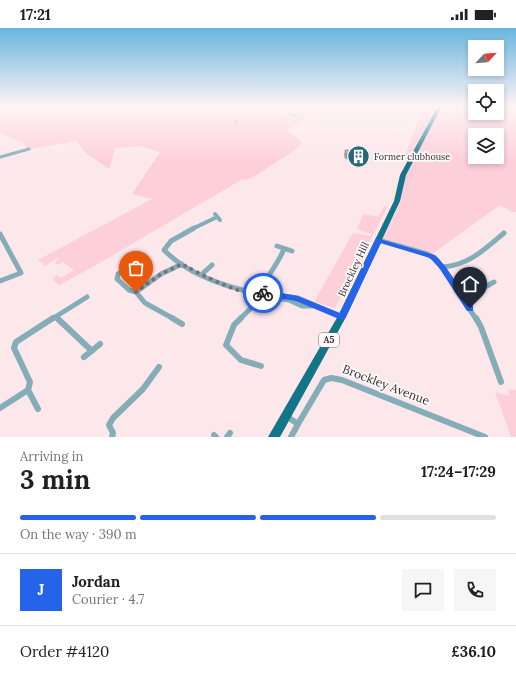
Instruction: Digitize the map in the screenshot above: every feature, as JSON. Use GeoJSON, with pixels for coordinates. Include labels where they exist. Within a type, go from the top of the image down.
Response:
{"type":"FeatureCollection","features":[{"type":"Feature","properties":{"kind":"main road","name":"Brockley Hill"},"geometry":{"type":"LineString","coordinates":[[274,437],[342,317],[396,201],[403,175],[429,125]]}},
{"type":"Feature","properties":{"kind":"street"},"geometry":{"type":"LineString","coordinates":[[0,157],[29,149]]}},
{"type":"Feature","properties":{"kind":"street"},"geometry":{"type":"LineString","coordinates":[[217,217],[185,233],[164,247],[165,252],[201,275],[242,291],[289,300],[302,306],[312,306],[342,317]]}},
{"type":"Feature","properties":{"kind":"street"},"geometry":{"type":"LineString","coordinates":[[443,268],[459,264],[476,257],[488,244],[504,233]]}},
{"type":"Feature","properties":{"kind":"street"},"geometry":{"type":"LineString","coordinates":[[0,234],[21,273],[0,282]]}},
{"type":"Feature","properties":{"kind":"street"},"geometry":{"type":"LineString","coordinates":[[378,240],[427,254],[437,260],[481,327],[501,382]]}},
{"type":"Feature","properties":{"kind":"street"},"geometry":{"type":"LineString","coordinates":[[277,246],[292,251]]}},
{"type":"Feature","properties":{"kind":"street"},"geometry":{"type":"LineString","coordinates":[[261,366],[241,360],[226,345],[234,325],[254,305],[268,274],[277,263],[284,249]]}},
{"type":"Feature","properties":{"kind":"street"},"geometry":{"type":"LineString","coordinates":[[133,264],[118,274],[116,279],[129,290],[136,292],[145,303],[182,324]]}},
{"type":"Feature","properties":{"kind":"street"},"geometry":{"type":"LineString","coordinates":[[136,292],[161,274],[182,264]]}},
{"type":"Feature","properties":{"kind":"street"},"geometry":{"type":"LineString","coordinates":[[201,275],[212,265]]}},
{"type":"Feature","properties":{"kind":"street"},"geometry":{"type":"LineString","coordinates":[[464,299],[494,282]]}},
{"type":"Feature","properties":{"kind":"street"},"geometry":{"type":"LineString","coordinates":[[38,409],[28,390],[30,382],[14,348],[15,344],[18,340],[87,297]]}},
{"type":"Feature","properties":{"kind":"street"},"geometry":{"type":"LineString","coordinates":[[56,317],[70,330],[76,340],[92,350]]}},
{"type":"Feature","properties":{"kind":"street"},"geometry":{"type":"LineString","coordinates":[[84,357],[100,344]]}},
{"type":"Feature","properties":{"kind":"street"},"geometry":{"type":"LineString","coordinates":[[112,437],[113,433],[109,425],[112,419],[124,410],[146,387],[159,367]]}},
{"type":"Feature","properties":{"kind":"street","name":"Brockley Avenue"},"geometry":{"type":"LineString","coordinates":[[291,437],[324,380],[331,378],[342,380],[486,437]]}},
{"type":"Feature","properties":{"kind":"street"},"geometry":{"type":"LineString","coordinates":[[0,408],[28,390]]}},
{"type":"Feature","properties":{"kind":"street"},"geometry":{"type":"LineString","coordinates":[[286,416],[298,424]]}},
{"type":"Feature","properties":{"kind":"shaded area"},"geometry":{"type":"Polygon","coordinates":[[[0,125],[296,125],[287,131],[300,140],[301,144],[295,150],[250,179],[241,180],[91,268],[59,285],[53,280],[54,277],[57,275],[61,278],[74,270],[63,262],[58,265],[55,262],[58,259],[57,258],[45,266],[38,260],[152,199],[132,194],[160,152],[140,146],[115,148],[109,169],[86,153],[76,141],[29,149],[20,141],[0,133],[0,125]]]}},
{"type":"Feature","properties":{"kind":"shaded area"},"geometry":{"type":"Polygon","coordinates":[[[416,125],[427,125],[406,161],[405,157],[416,125]]]}},
{"type":"Feature","properties":{"kind":"shaded area"},"geometry":{"type":"Polygon","coordinates":[[[433,125],[516,125],[516,212],[512,212],[500,205],[432,254],[383,238],[396,212],[406,174],[433,125]]]}},
{"type":"Feature","properties":{"kind":"shaded area"},"geometry":{"type":"Polygon","coordinates":[[[384,206],[388,206],[335,308],[314,302],[353,233],[371,236],[371,234],[357,229],[363,214],[378,217],[384,206]]]}},
{"type":"Feature","properties":{"kind":"shaded area"},"geometry":{"type":"Polygon","coordinates":[[[508,389],[516,390],[516,437],[511,437],[495,392],[509,396],[508,389]]]}},
{"type":"Feature","properties":{"kind":"building"},"geometry":{"type":"Polygon","coordinates":[[[345,150],[363,151],[364,155],[346,154],[345,150]]]}},
{"type":"Feature","properties":{"kind":"way so far"},"geometry":{"type":"LineString","coordinates":[[136,292],[137,289],[161,274],[182,264],[201,275],[242,291],[255,293],[260,291],[263,293]]}},
{"type":"Feature","properties":{"kind":"place","name":"Former clubhouse"},"geometry":{"type":"Point","coordinates":[358,157]}},
{"type":"Feature","properties":{"kind":"route"},"geometry":{"type":"LineString","coordinates":[[263,293],[298,298],[312,306],[342,317],[378,240],[433,257],[443,268],[470,308]]}}]}
